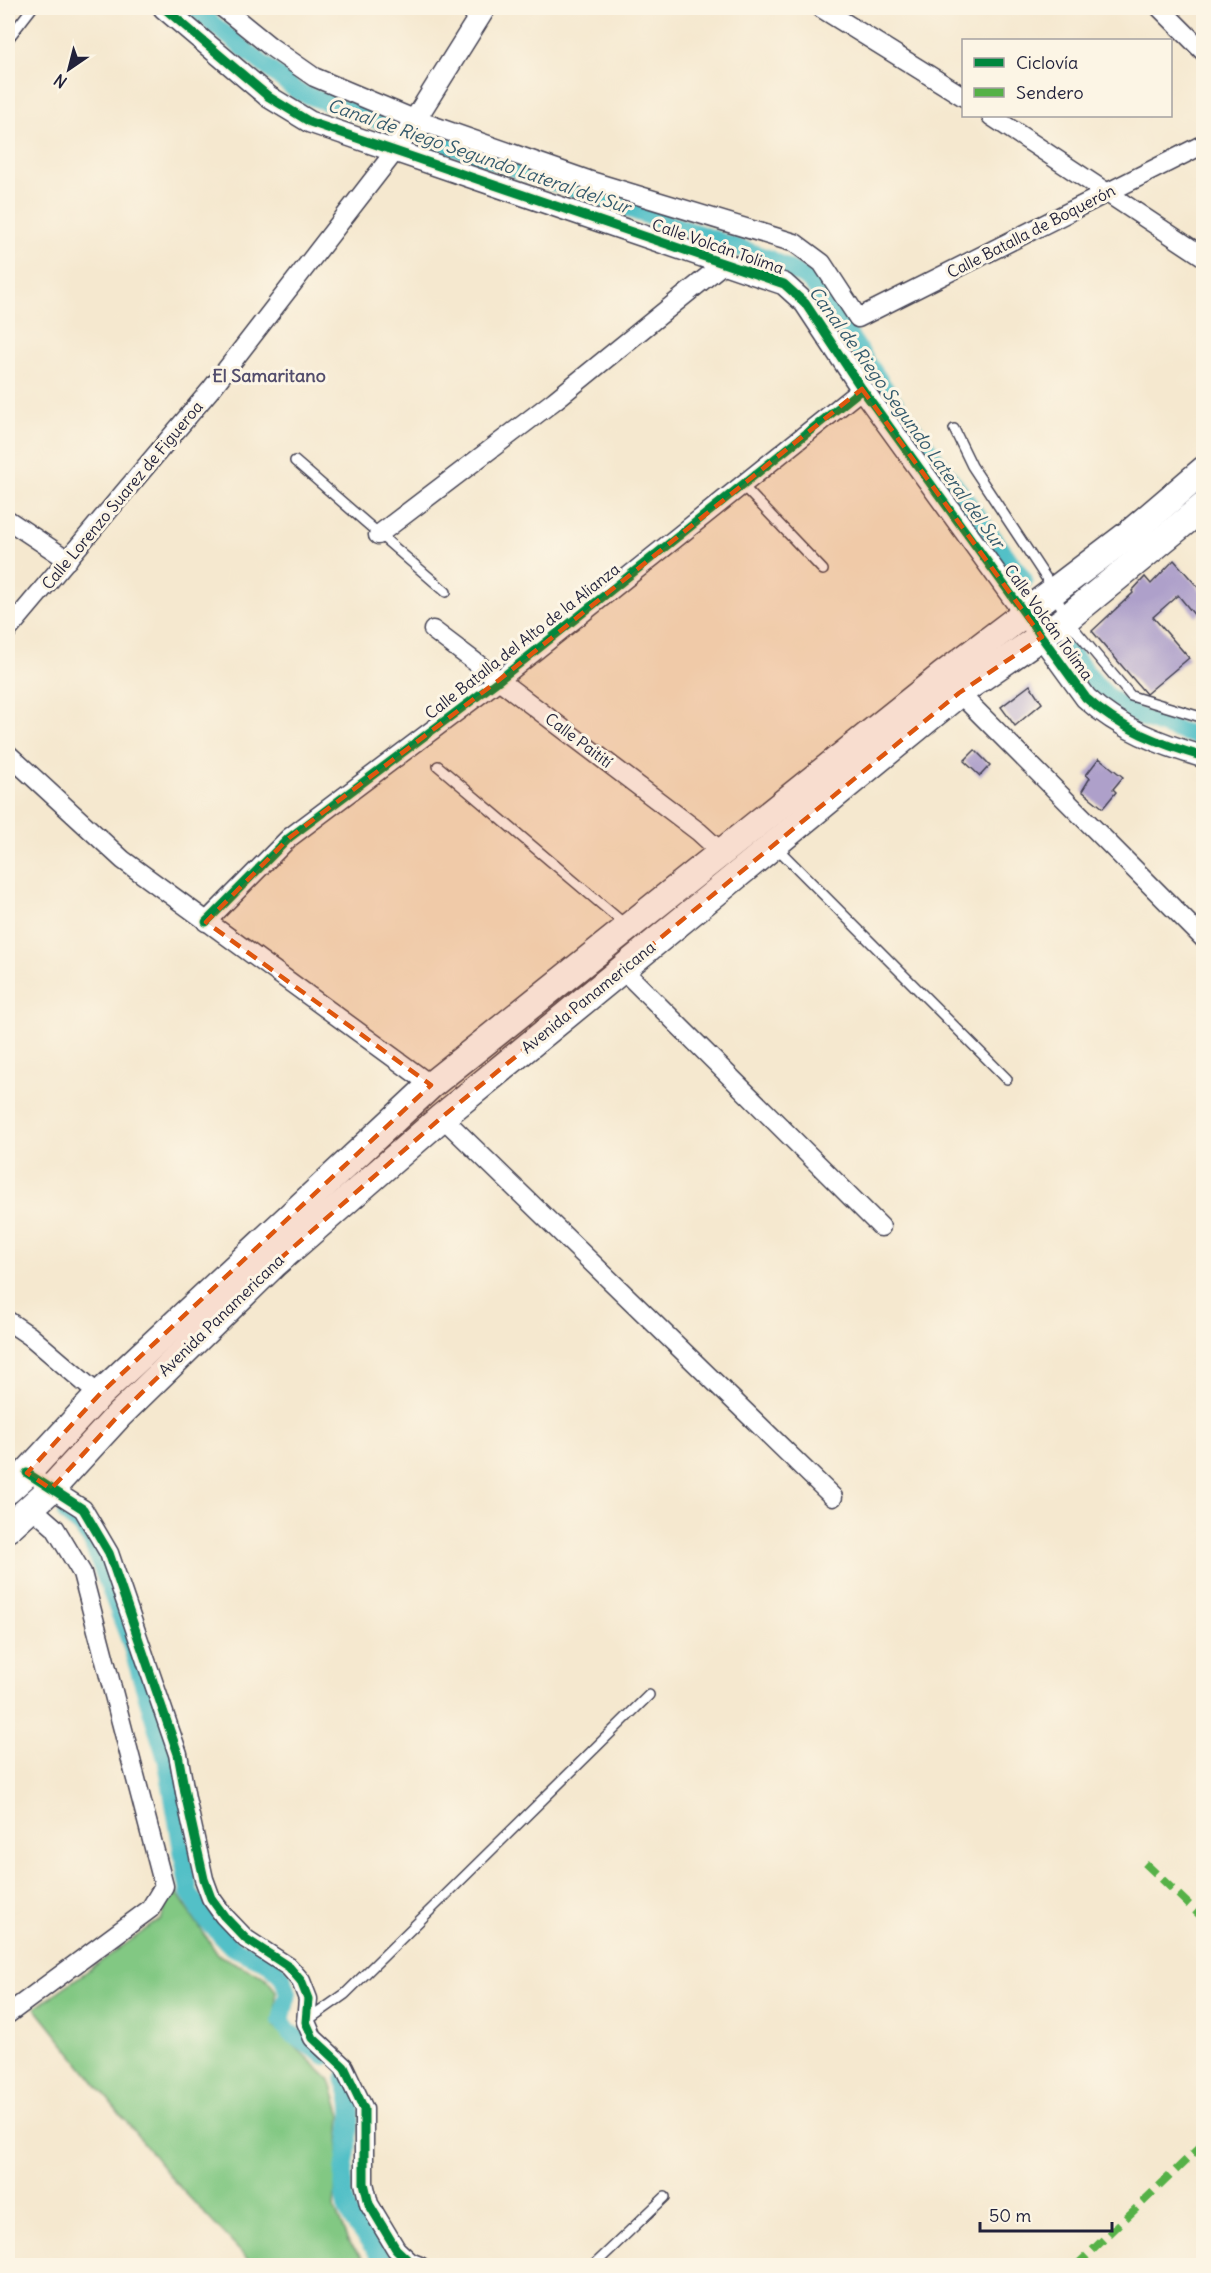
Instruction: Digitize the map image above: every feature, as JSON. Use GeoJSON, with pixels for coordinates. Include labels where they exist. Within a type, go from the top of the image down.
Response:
{"type":"FeatureCollection","features":[{"type":"Feature","properties":{"kind":"main road","name":"Avenida Panamericana"},"geometry":{"type":"LineString","coordinates":[[17,1482],[99,1395],[431,1085],[1024,612],[1129,534],[1203,470]]}},
{"type":"Feature","properties":{"kind":"main road","name":"Avenida Panamericana"},"geometry":{"type":"LineString","coordinates":[[16,1516],[51,1489],[119,1415],[274,1264],[442,1117],[959,693],[1066,619],[1203,506]]}},
{"type":"Feature","properties":{"kind":"street","name":"Calle Volcán Tolima"},"geometry":{"type":"LineString","coordinates":[[164,8],[290,111],[310,122],[404,135],[588,180],[795,243],[822,263],[858,318]]}},
{"type":"Feature","properties":{"kind":"street","name":"Calle Volcán Tolima"},"geometry":{"type":"LineString","coordinates":[[223,8],[271,47],[404,135],[723,264],[784,284],[798,297],[1042,637],[1062,669],[1102,713],[1154,741],[1203,757]]}},
{"type":"Feature","properties":{"kind":"street","name":"Calle Lorenzo Suarez de Figueroa"},"geometry":{"type":"LineString","coordinates":[[8,630],[212,388],[404,135],[484,8]]}},
{"type":"Feature","properties":{"kind":"street"},"geometry":{"type":"LineString","coordinates":[[821,8],[962,96]]}},
{"type":"Feature","properties":{"kind":"street"},"geometry":{"type":"LineString","coordinates":[[1160,8],[1203,52]]}},
{"type":"Feature","properties":{"kind":"street"},"geometry":{"type":"LineString","coordinates":[[993,117],[1203,256]]}},
{"type":"Feature","properties":{"kind":"street","name":"Calle Batalla de Boquerón"},"geometry":{"type":"LineString","coordinates":[[858,318],[1203,144]]}},
{"type":"Feature","properties":{"kind":"street"},"geometry":{"type":"LineString","coordinates":[[378,535],[554,401],[723,264]]}},
{"type":"Feature","properties":{"kind":"street","name":"Calle Batalla del Alto de la Alianza"},"geometry":{"type":"LineString","coordinates":[[206,922],[289,838],[499,680],[862,389]]}},
{"type":"Feature","properties":{"kind":"street"},"geometry":{"type":"LineString","coordinates":[[8,520],[68,560]]}},
{"type":"Feature","properties":{"kind":"street","name":"Calle Paitití"},"geometry":{"type":"LineString","coordinates":[[433,630],[699,832],[722,853]]}},
{"type":"Feature","properties":{"kind":"street"},"geometry":{"type":"LineString","coordinates":[[959,693],[1203,939]]}},
{"type":"Feature","properties":{"kind":"street"},"geometry":{"type":"LineString","coordinates":[[8,754],[123,860],[431,1085]]}},
{"type":"Feature","properties":{"kind":"street"},"geometry":{"type":"LineString","coordinates":[[622,969],[881,1227]]}},
{"type":"Feature","properties":{"kind":"street"},"geometry":{"type":"LineString","coordinates":[[442,1117],[832,1497]]}},
{"type":"Feature","properties":{"kind":"street"},"geometry":{"type":"LineString","coordinates":[[8,1322],[30,1336],[99,1395]]}},
{"type":"Feature","properties":{"kind":"street"},"geometry":{"type":"LineString","coordinates":[[17,1482],[51,1489],[83,1509],[109,1553],[126,1595],[178,1754],[204,1879],[211,1898],[246,1939],[289,1967],[301,1981],[308,1998],[306,2022],[314,2038],[344,2067],[364,2109],[364,2183],[369,2204],[396,2249],[410,2262],[420,2265]]}},
{"type":"Feature","properties":{"kind":"street"},"geometry":{"type":"LineString","coordinates":[[8,2014],[150,1909],[164,1886],[82,1573],[55,1528],[16,1516]]}},
{"type":"Feature","properties":{"kind":"lane"},"geometry":{"type":"LineString","coordinates":[[8,39],[32,8]]}},
{"type":"Feature","properties":{"kind":"lane","name":"Calle Volcán Tolima"},"geometry":{"type":"LineString","coordinates":[[954,429],[972,466],[1054,590],[1066,619],[1131,696],[1203,718]]}},
{"type":"Feature","properties":{"kind":"lane"},"geometry":{"type":"LineString","coordinates":[[295,461],[446,592]]}},
{"type":"Feature","properties":{"kind":"lane"},"geometry":{"type":"LineString","coordinates":[[743,486],[823,570]]}},
{"type":"Feature","properties":{"kind":"lane"},"geometry":{"type":"LineString","coordinates":[[438,766],[629,927]]}},
{"type":"Feature","properties":{"kind":"lane"},"geometry":{"type":"LineString","coordinates":[[774,846],[1007,1079]]}},
{"type":"Feature","properties":{"kind":"lane"},"geometry":{"type":"LineString","coordinates":[[306,2022],[345,1994],[649,1695]]}},
{"type":"Feature","properties":{"kind":"lane"},"geometry":{"type":"LineString","coordinates":[[593,2265],[665,2197]]}},
{"type":"Feature","properties":{"kind":"highlighted area"},"geometry":{"type":"Polygon","coordinates":[[[862,389],[1042,637],[959,693],[442,1117],[274,1264],[119,1415],[51,1489],[27,1473],[99,1395],[431,1085],[206,922],[289,838],[499,680],[862,389]]]}},
{"type":"Feature","properties":{"kind":"green space"},"geometry":{"type":"Polygon","coordinates":[[[174,1888],[218,1955],[265,1977],[276,1991],[275,2027],[330,2080],[341,2116],[334,2207],[348,2241],[369,2265],[253,2265],[173,2180],[35,2008],[161,1919],[174,1888]]]}},
{"type":"Feature","properties":{"kind":"building"},"geometry":{"type":"Polygon","coordinates":[[[1174,560],[1203,593],[1203,610],[1196,617],[1178,595],[1153,617],[1189,658],[1146,694],[1092,631],[1133,593],[1132,591],[1145,577],[1151,584],[1174,560]]]}},
{"type":"Feature","properties":{"kind":"building"},"geometry":{"type":"Polygon","coordinates":[[[1030,685],[1042,703],[1015,726],[1001,707],[1030,685]]]}},
{"type":"Feature","properties":{"kind":"building"},"geometry":{"type":"Polygon","coordinates":[[[975,750],[990,765],[980,776],[964,761],[975,750]]]}},
{"type":"Feature","properties":{"kind":"building"},"geometry":{"type":"Polygon","coordinates":[[[1099,758],[1123,777],[1113,789],[1116,792],[1103,808],[1082,791],[1090,778],[1086,775],[1099,758]]]}},
{"type":"Feature","properties":{"kind":"waterway","name":"Canal de Riego Segundo Lateral del Sur"},"geometry":{"type":"LineString","coordinates":[[193,8],[298,92],[770,259],[808,279],[1024,580]]}},
{"type":"Feature","properties":{"kind":"waterway","name":"Canal de Riego Segundo Lateral del Sur"},"geometry":{"type":"LineString","coordinates":[[1063,640],[1093,681],[1121,706],[1155,723],[1204,738]]}},
{"type":"Feature","properties":{"kind":"waterway"},"geometry":{"type":"LineString","coordinates":[[66,1514],[81,1526],[92,1542],[129,1638],[167,1762],[189,1892],[207,1921],[232,1947],[270,1964],[283,1978],[288,1993],[281,2020],[290,2033],[325,2056]]}},
{"type":"Feature","properties":{"kind":"waterway"},"geometry":{"type":"LineString","coordinates":[[344,2079],[351,2110],[344,2174],[346,2206],[359,2229],[389,2266]]}},
{"type":"Feature","properties":{"kind":"marked path"},"geometry":{"type":"LineString","coordinates":[[1145,1863],[1204,1919]]}},
{"type":"Feature","properties":{"kind":"marked path"},"geometry":{"type":"LineString","coordinates":[[1076,2266],[1204,2143]]}},
{"type":"Feature","properties":{"kind":"cycle path"},"geometry":{"type":"LineString","coordinates":[[164,8],[269,97],[310,122],[784,284],[805,303],[862,389],[1086,698],[1127,727],[1172,747],[1204,757]]}},
{"type":"Feature","properties":{"kind":"cycle path"},"geometry":{"type":"LineString","coordinates":[[206,922],[289,838],[499,680],[862,389]]}},
{"type":"Feature","properties":{"kind":"cycle path"},"geometry":{"type":"LineString","coordinates":[[27,1473],[83,1509],[109,1553],[178,1754],[204,1879],[211,1898],[246,1939],[289,1967],[301,1981],[308,1999],[306,2022],[313,2038],[344,2067],[364,2109],[364,2183],[369,2204],[396,2249],[410,2262],[420,2266]]}},
{"type":"Feature","properties":{"kind":"district","name":"El Samaritano"},"geometry":{"type":"Point","coordinates":[269,375]}}]}
